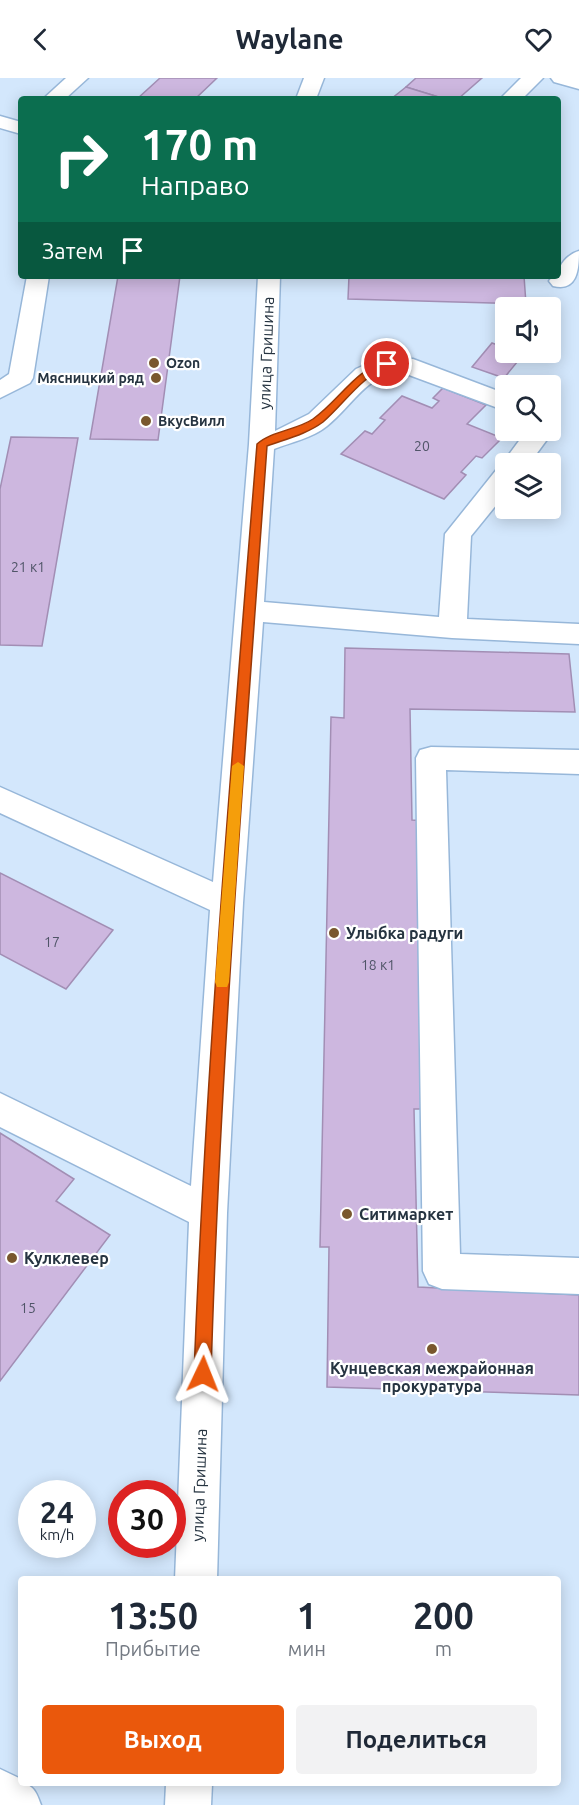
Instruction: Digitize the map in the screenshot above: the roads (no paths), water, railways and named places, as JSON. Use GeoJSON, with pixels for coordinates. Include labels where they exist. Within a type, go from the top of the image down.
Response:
{"type":"FeatureCollection","features":[{"type":"Feature","properties":{"kind":"street"},"geometry":{"type":"LineString","coordinates":[[57,96],[78,78]]}},
{"type":"Feature","properties":{"kind":"street"},"geometry":{"type":"LineString","coordinates":[[307,96],[314,78]]}},
{"type":"Feature","properties":{"kind":"street"},"geometry":{"type":"LineString","coordinates":[[513,96],[533,78]]}},
{"type":"Feature","properties":{"kind":"street"},"geometry":{"type":"LineString","coordinates":[[561,78],[579,83]]}},
{"type":"Feature","properties":{"kind":"street"},"geometry":{"type":"LineString","coordinates":[[565,281],[579,258]]}},
{"type":"Feature","properties":{"kind":"street"},"geometry":{"type":"LineString","coordinates":[[0,390],[21,378],[38,279]]}},
{"type":"Feature","properties":{"kind":"street","name":"улица Гришина"},"geometry":{"type":"LineString","coordinates":[[196,1576],[208,1213],[227,903],[262,444],[269,279]]}},
{"type":"Feature","properties":{"kind":"street"},"geometry":{"type":"LineString","coordinates":[[262,444],[302,430],[318,421],[373,368],[387,364],[404,364],[495,399]]}},
{"type":"Feature","properties":{"kind":"street"},"geometry":{"type":"LineString","coordinates":[[524,453],[533,441]]}},
{"type":"Feature","properties":{"kind":"street"},"geometry":{"type":"LineString","coordinates":[[452,628],[458,534],[495,489]]}},
{"type":"Feature","properties":{"kind":"street"},"geometry":{"type":"LineString","coordinates":[[250,610],[452,628],[579,634]]}},
{"type":"Feature","properties":{"kind":"street"},"geometry":{"type":"LineString","coordinates":[[579,762],[431,758],[442,1270],[579,1276]]}},
{"type":"Feature","properties":{"kind":"street"},"geometry":{"type":"LineString","coordinates":[[0,799],[227,903]]}},
{"type":"Feature","properties":{"kind":"street"},"geometry":{"type":"LineString","coordinates":[[0,1108],[208,1213]]}},
{"type":"Feature","properties":{"kind":"street"},"geometry":{"type":"LineString","coordinates":[[188,1805],[189,1786]]}},
{"type":"Feature","properties":{"kind":"street"},"geometry":{"type":"LineString","coordinates":[[0,1792],[18,1805]]}},
{"type":"Feature","properties":{"kind":"place","name":"Ozon"},"geometry":{"type":"Point","coordinates":[154,363]}},
{"type":"Feature","properties":{"kind":"place","name":"Мясницкий ряд"},"geometry":{"type":"Point","coordinates":[156,378]}},
{"type":"Feature","properties":{"kind":"place","name":"ВкусВилл"},"geometry":{"type":"Point","coordinates":[146,421]}},
{"type":"Feature","properties":{"kind":"place","name":"Улыбка радуги"},"geometry":{"type":"Point","coordinates":[334,933]}},
{"type":"Feature","properties":{"kind":"place","name":"Ситимаркет"},"geometry":{"type":"Point","coordinates":[347,1214]}},
{"type":"Feature","properties":{"kind":"place","name":"Кулклевер"},"geometry":{"type":"Point","coordinates":[12,1258]}},
{"type":"Feature","properties":{"kind":"place","name":"Кунцевская межрайонная прокуратура"},"geometry":{"type":"Point","coordinates":[432,1349]}}]}
